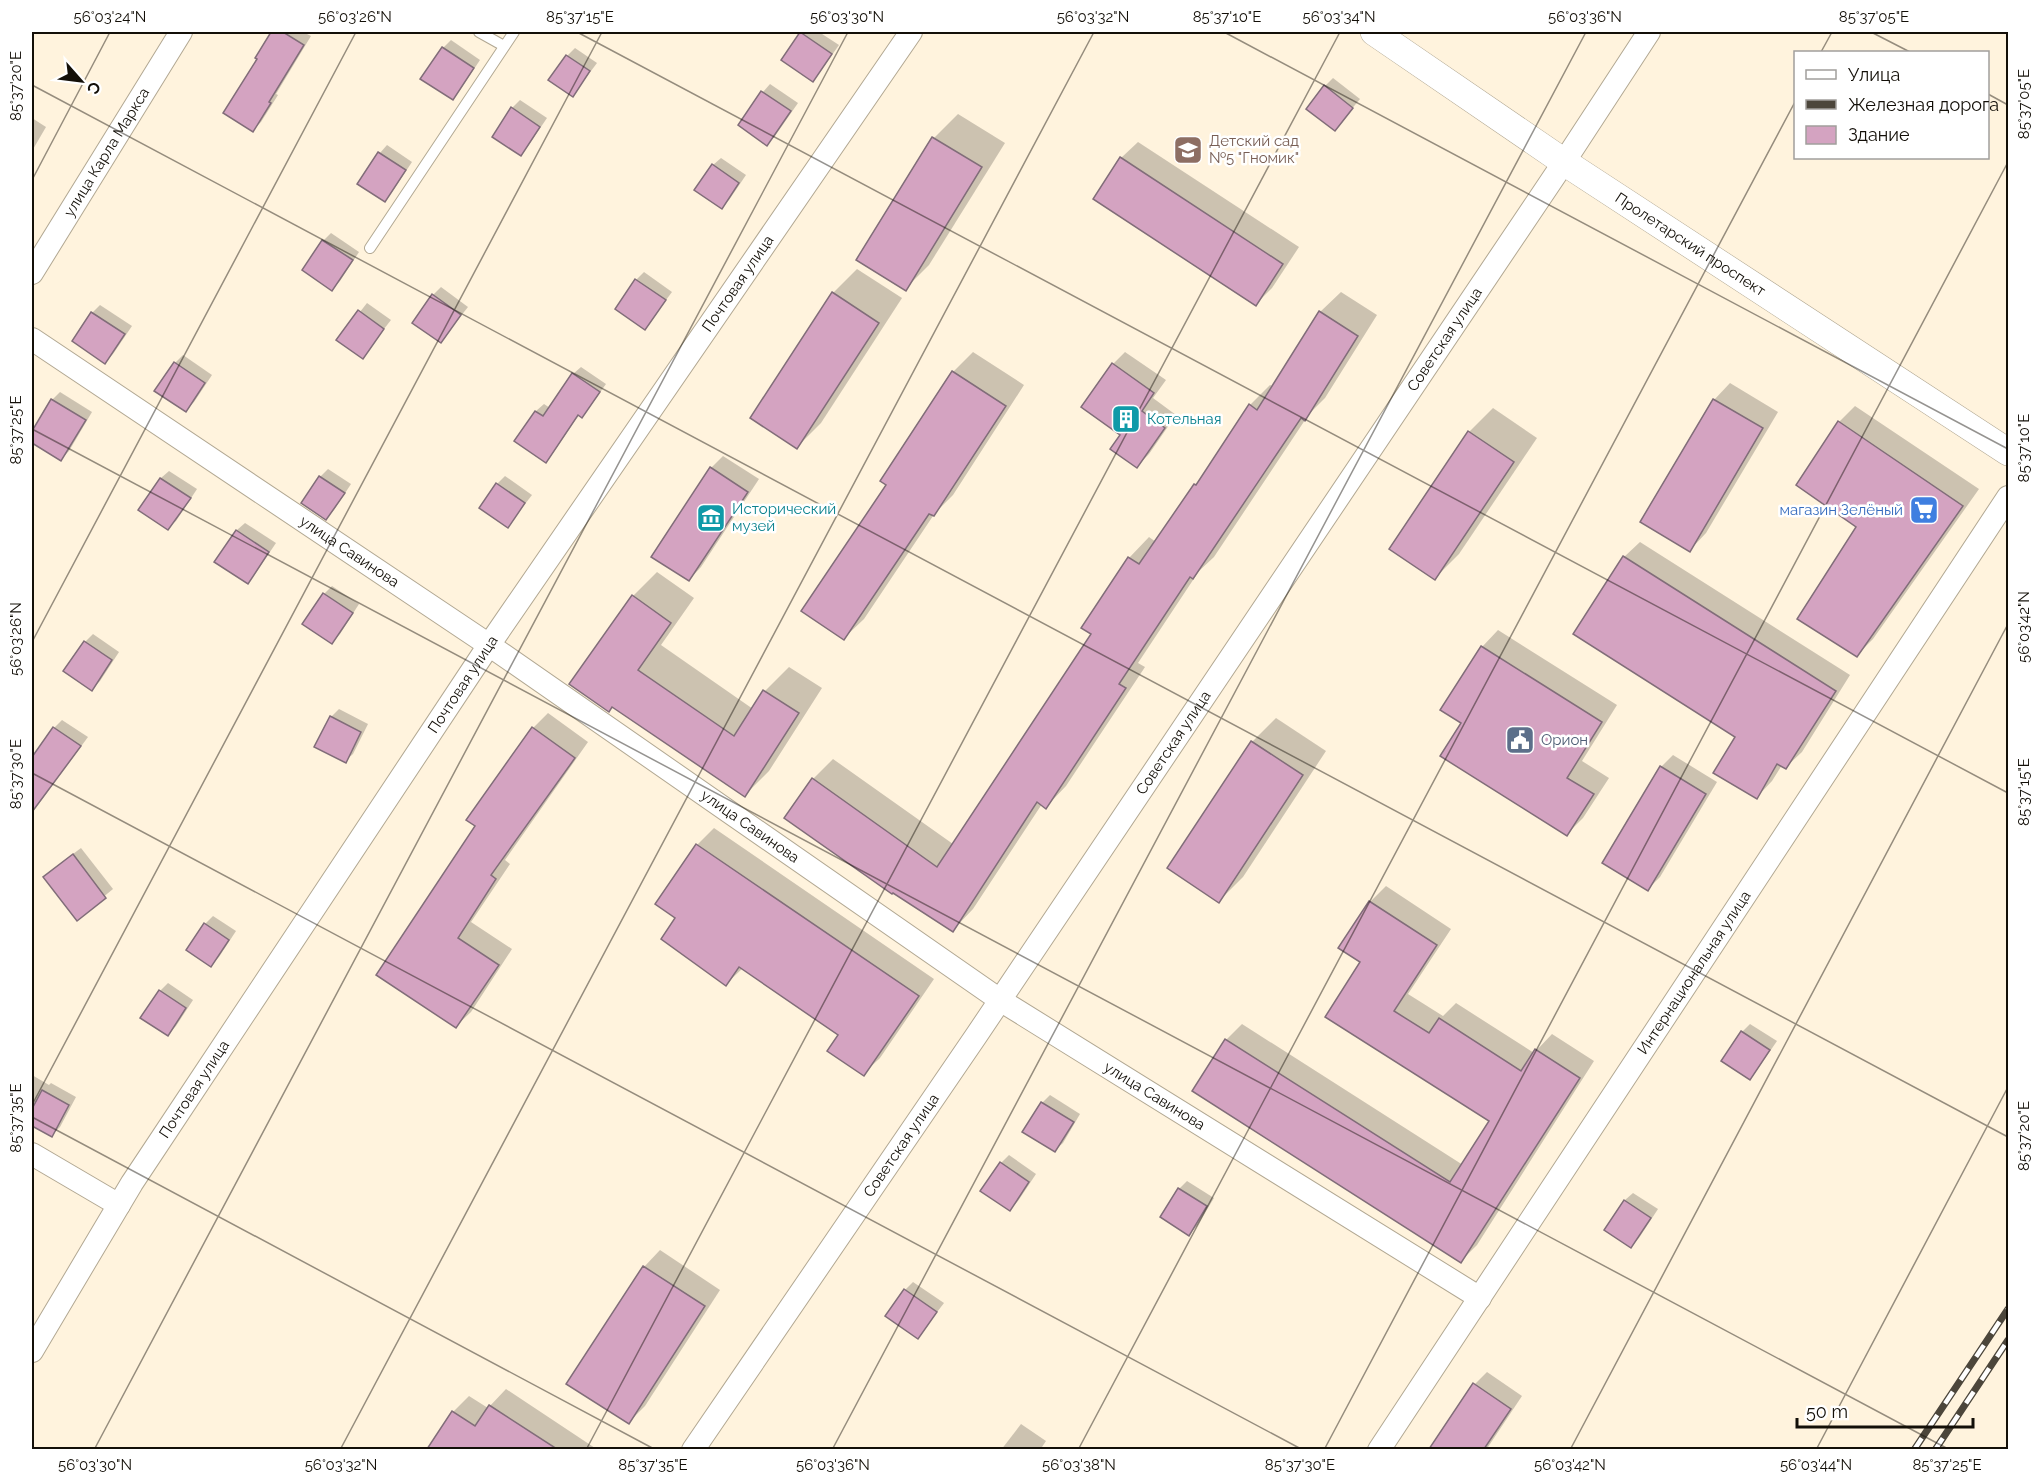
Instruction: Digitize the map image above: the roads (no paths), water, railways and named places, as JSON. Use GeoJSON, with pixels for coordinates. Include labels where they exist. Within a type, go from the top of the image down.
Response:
{"type":"FeatureCollection","features":[{"type":"Feature","properties":{"kind":"street","name":"улица Карла Маркса"},"geometry":{"type":"LineString","coordinates":[[32,273],[181,32]]}},
{"type":"Feature","properties":{"kind":"street","name":"Почтовая улица"},"geometry":{"type":"LineString","coordinates":[[32,1351],[118,1205],[489,645],[911,32]]}},
{"type":"Feature","properties":{"kind":"street","name":"Пролетарский проспект"},"geometry":{"type":"LineString","coordinates":[[1374,32],[1564,162],[2008,452]]}},
{"type":"Feature","properties":{"kind":"street","name":"Советская улица"},"geometry":{"type":"LineString","coordinates":[[693,1449],[1000,1000],[1649,32]]}},
{"type":"Feature","properties":{"kind":"street","name":"улица Савинова"},"geometry":{"type":"LineString","coordinates":[[32,339],[489,645],[1000,1000],[1480,1298]]}},
{"type":"Feature","properties":{"kind":"street","name":"Интернациональная улица"},"geometry":{"type":"LineString","coordinates":[[1379,1449],[2008,497]]}},
{"type":"Feature","properties":{"kind":"street"},"geometry":{"type":"LineString","coordinates":[[32,1154],[118,1205]]}},
{"type":"Feature","properties":{"kind":"lane"},"geometry":{"type":"LineString","coordinates":[[479,32],[504,46]]}},
{"type":"Feature","properties":{"kind":"lane"},"geometry":{"type":"LineString","coordinates":[[370,248],[514,32]]}},
{"type":"Feature","properties":{"kind":"railway"},"geometry":{"type":"LineString","coordinates":[[1914,1450],[2008,1309]]}},
{"type":"Feature","properties":{"kind":"railway"},"geometry":{"type":"LineString","coordinates":[[1935,1450],[2008,1340]]}},
{"type":"Feature","properties":{"kind":"place","name":"Детский сад №5 \"Гномик\""},"geometry":{"type":"Point","coordinates":[1188,150]}},
{"type":"Feature","properties":{"kind":"place","name":"Котельная"},"geometry":{"type":"Point","coordinates":[1126,419]}},
{"type":"Feature","properties":{"kind":"place","name":"магазин Зелёный"},"geometry":{"type":"Point","coordinates":[1924,510]}},
{"type":"Feature","properties":{"kind":"place","name":"Исторический музей"},"geometry":{"type":"Point","coordinates":[711,518]}},
{"type":"Feature","properties":{"kind":"place","name":"Орион"},"geometry":{"type":"Point","coordinates":[1520,740]}}]}
